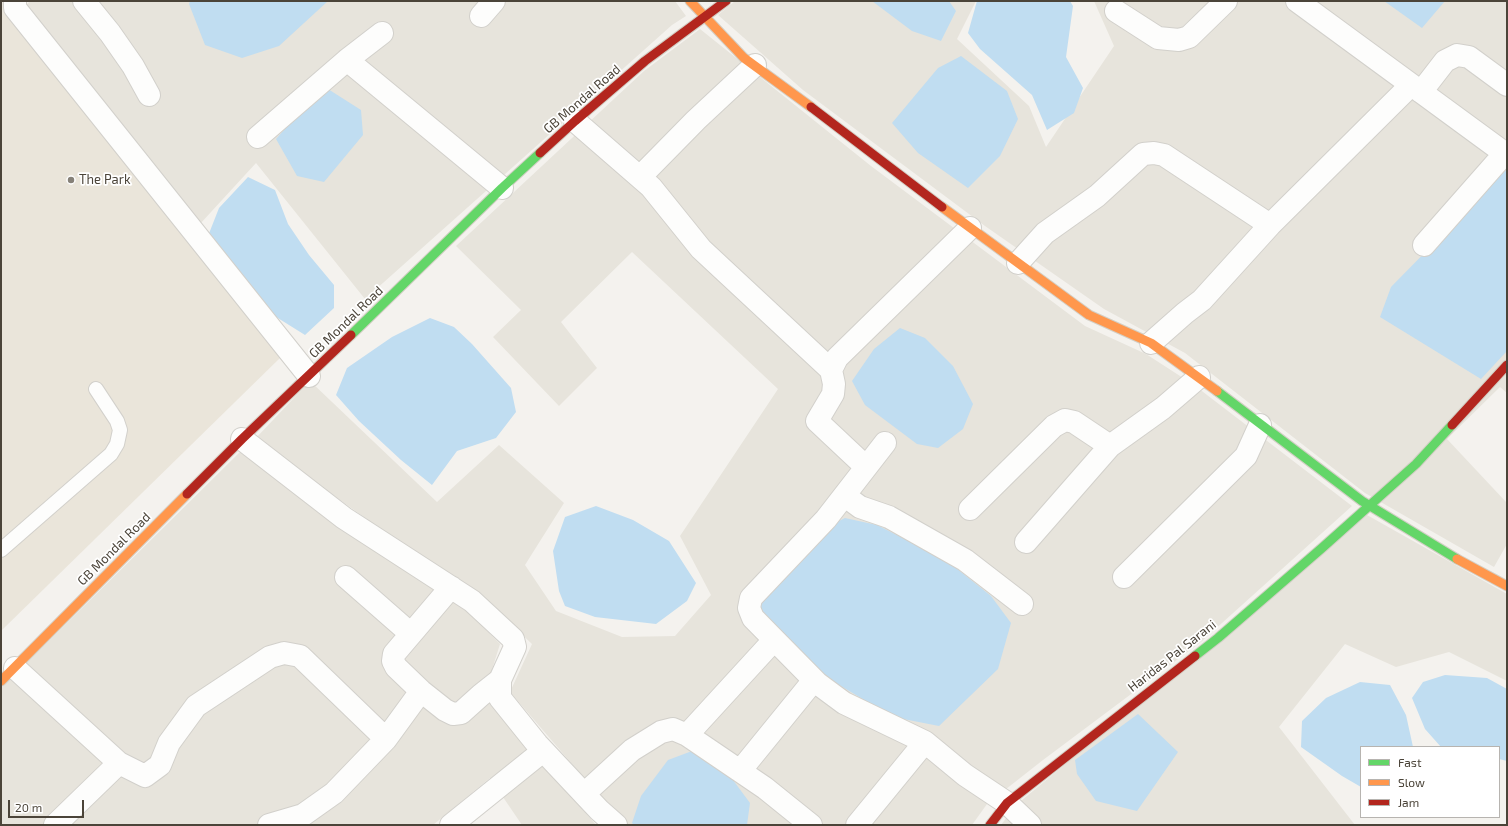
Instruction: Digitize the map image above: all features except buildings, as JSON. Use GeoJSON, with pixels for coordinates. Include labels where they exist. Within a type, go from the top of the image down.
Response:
{"type":"FeatureCollection","features":[{"type":"Feature","properties":{"kind":"street"},"geometry":{"type":"LineString","coordinates":[[15,1],[16,8],[20,14],[309,376]]}},
{"type":"Feature","properties":{"kind":"street"},"geometry":{"type":"LineString","coordinates":[[84,1],[110,33],[133,66],[149,95]]}},
{"type":"Feature","properties":{"kind":"street"},"geometry":{"type":"LineString","coordinates":[[690,1],[744,58],[833,123],[970,228],[1089,315],[1151,343],[1199,377],[1260,425],[1368,505],[1473,568],[1507,586]]}},
{"type":"Feature","properties":{"kind":"street","name":"GB Mondal Road"},"geometry":{"type":"LineString","coordinates":[[8,674],[242,439],[309,376],[502,188],[575,121],[645,60],[726,1]]}},
{"type":"Feature","properties":{"kind":"street"},"geometry":{"type":"LineString","coordinates":[[1116,11],[1158,38],[1179,40],[1189,37],[1226,1]]}},
{"type":"Feature","properties":{"kind":"street"},"geometry":{"type":"LineString","coordinates":[[1297,1],[1506,154],[1424,245]]}},
{"type":"Feature","properties":{"kind":"street"},"geometry":{"type":"LineString","coordinates":[[258,137],[347,60],[382,33]]}},
{"type":"Feature","properties":{"kind":"street"},"geometry":{"type":"LineString","coordinates":[[1151,343],[1202,300],[1270,225],[1445,61],[1457,55],[1469,57],[1507,85]]}},
{"type":"Feature","properties":{"kind":"street"},"geometry":{"type":"LineString","coordinates":[[347,60],[502,188]]}},
{"type":"Feature","properties":{"kind":"street"},"geometry":{"type":"LineString","coordinates":[[640,177],[696,120],[755,65]]}},
{"type":"Feature","properties":{"kind":"street"},"geometry":{"type":"LineString","coordinates":[[575,121],[651,187],[701,249],[831,370],[834,384],[833,394],[817,421],[866,467]]}},
{"type":"Feature","properties":{"kind":"street"},"geometry":{"type":"LineString","coordinates":[[1018,263],[1045,233],[1097,196],[1143,154],[1154,153],[1164,155],[1270,225]]}},
{"type":"Feature","properties":{"kind":"street"},"geometry":{"type":"LineString","coordinates":[[831,370],[837,358],[970,228]]}},
{"type":"Feature","properties":{"kind":"street","name":"Haridas Pal Sarani"},"geometry":{"type":"LineString","coordinates":[[990,825],[1007,803],[1218,638],[1322,548],[1368,505],[1416,464],[1507,365]]}},
{"type":"Feature","properties":{"kind":"street"},"geometry":{"type":"LineString","coordinates":[[1026,542],[1110,446],[1162,408],[1199,377]]}},
{"type":"Feature","properties":{"kind":"street"},"geometry":{"type":"LineString","coordinates":[[970,509],[1054,426],[1065,420],[1074,422],[1110,446]]}},
{"type":"Feature","properties":{"kind":"street"},"geometry":{"type":"LineString","coordinates":[[1124,577],[1246,456],[1260,425]]}},
{"type":"Feature","properties":{"kind":"street"},"geometry":{"type":"LineString","coordinates":[[242,439],[344,518],[451,587],[472,601],[513,639],[516,647],[500,680],[461,713],[453,714],[445,710],[421,691],[396,667],[393,661],[394,654],[451,587]]}},
{"type":"Feature","properties":{"kind":"street"},"geometry":{"type":"LineString","coordinates":[[885,443],[826,519],[751,598],[749,608],[753,618],[814,680],[844,703],[925,742],[965,775],[1007,803],[1030,825]]}},
{"type":"Feature","properties":{"kind":"street"},"geometry":{"type":"LineString","coordinates":[[845,496],[860,507],[889,518],[965,560],[1022,604]]}},
{"type":"Feature","properties":{"kind":"street"},"geometry":{"type":"LineString","coordinates":[[346,577],[411,634]]}},
{"type":"Feature","properties":{"kind":"street"},"geometry":{"type":"LineString","coordinates":[[687,736],[774,640]]}},
{"type":"Feature","properties":{"kind":"street"},"geometry":{"type":"LineString","coordinates":[[8,674],[119,763],[145,776],[160,765],[169,743],[196,706],[270,657],[284,653],[300,656],[386,739]]}},
{"type":"Feature","properties":{"kind":"street"},"geometry":{"type":"LineString","coordinates":[[500,680],[500,698],[543,751],[616,825]]}},
{"type":"Feature","properties":{"kind":"street"},"geometry":{"type":"LineString","coordinates":[[740,771],[814,680]]}},
{"type":"Feature","properties":{"kind":"street"},"geometry":{"type":"LineString","coordinates":[[269,825],[303,815],[334,793],[386,739],[421,691]]}},
{"type":"Feature","properties":{"kind":"street"},"geometry":{"type":"LineString","coordinates":[[584,794],[632,750],[661,732],[673,729],[687,736],[765,788],[811,825]]}},
{"type":"Feature","properties":{"kind":"street"},"geometry":{"type":"LineString","coordinates":[[857,825],[925,742]]}},
{"type":"Feature","properties":{"kind":"street"},"geometry":{"type":"LineString","coordinates":[[451,825],[543,751]]}},
{"type":"Feature","properties":{"kind":"street"},"geometry":{"type":"LineString","coordinates":[[54,825],[119,763]]}},
{"type":"Feature","properties":{"kind":"lane"},"geometry":{"type":"LineString","coordinates":[[1,550],[111,454],[117,444],[120,430],[117,421],[96,389]]}},
{"type":"Feature","properties":{"kind":"shaded area","name":"The Park"},"geometry":{"type":"Polygon","coordinates":[[[1,1],[4,1],[280,358],[1,631],[1,1]]]}},
{"type":"Feature","properties":{"kind":"shaded area"},"geometry":{"type":"Polygon","coordinates":[[[30,1],[675,1],[686,16],[672,25],[365,299],[256,163],[200,224],[24,7],[30,1]]]}},
{"type":"Feature","properties":{"kind":"shaded area"},"geometry":{"type":"Polygon","coordinates":[[[735,1],[976,1],[957,39],[1029,106],[1046,147],[1114,46],[1094,1],[1507,1],[1507,393],[1500,387],[1447,439],[1507,503],[1507,544],[1494,567],[1365,493],[1185,353],[1104,309],[985,226],[803,90],[718,15],[735,1]]]}},
{"type":"Feature","properties":{"kind":"shaded area"},"geometry":{"type":"Polygon","coordinates":[[[700,29],[871,166],[1085,326],[1146,354],[1194,385],[1352,506],[1202,641],[1043,760],[987,804],[972,825],[628,825],[609,807],[510,692],[532,644],[475,590],[375,525],[255,439],[310,381],[437,502],[499,445],[564,503],[525,565],[556,611],[622,637],[675,636],[711,595],[680,536],[778,389],[632,252],[561,322],[597,368],[559,406],[493,337],[521,310],[456,246],[644,71],[700,29]]]}},
{"type":"Feature","properties":{"kind":"shaded area"},"geometry":{"type":"Polygon","coordinates":[[[240,452],[348,530],[459,602],[500,644],[484,695],[596,825],[522,825],[490,778],[433,825],[1,825],[1,688],[240,452]]]}},
{"type":"Feature","properties":{"kind":"shaded area"},"geometry":{"type":"Polygon","coordinates":[[[1367,515],[1507,594],[1507,681],[1449,652],[1396,667],[1345,644],[1279,727],[1355,825],[1001,825],[1016,805],[1367,515]]]}},
{"type":"Feature","properties":{"kind":"water"},"geometry":{"type":"Polygon","coordinates":[[[190,1],[328,1],[279,46],[242,58],[205,45],[189,4],[190,1]]]}},
{"type":"Feature","properties":{"kind":"water"},"geometry":{"type":"Polygon","coordinates":[[[872,1],[949,1],[956,11],[941,41],[912,31],[872,1]]]}},
{"type":"Feature","properties":{"kind":"water"},"geometry":{"type":"Polygon","coordinates":[[[977,1],[1070,1],[1073,6],[1066,57],[1083,88],[1074,113],[1047,130],[1032,95],[980,49],[968,33],[977,1]]]}},
{"type":"Feature","properties":{"kind":"water"},"geometry":{"type":"Polygon","coordinates":[[[1384,1],[1445,1],[1422,28],[1384,1]]]}},
{"type":"Feature","properties":{"kind":"water"},"geometry":{"type":"Polygon","coordinates":[[[961,56],[1007,91],[1018,119],[1000,156],[968,188],[918,153],[892,123],[938,68],[961,56]]]}},
{"type":"Feature","properties":{"kind":"water"},"geometry":{"type":"Polygon","coordinates":[[[328,89],[361,110],[363,135],[324,182],[297,176],[276,139],[305,106],[328,89]]]}},
{"type":"Feature","properties":{"kind":"water"},"geometry":{"type":"Polygon","coordinates":[[[1506,170],[1507,351],[1481,379],[1380,317],[1391,287],[1506,170]]]}},
{"type":"Feature","properties":{"kind":"water"},"geometry":{"type":"Polygon","coordinates":[[[248,177],[275,190],[288,224],[309,255],[334,285],[334,308],[305,335],[265,310],[208,236],[219,208],[248,177]]]}},
{"type":"Feature","properties":{"kind":"water"},"geometry":{"type":"Polygon","coordinates":[[[430,318],[454,327],[472,344],[511,388],[516,412],[496,438],[457,451],[432,485],[401,460],[359,421],[336,395],[347,368],[392,337],[430,318]]]}},
{"type":"Feature","properties":{"kind":"water"},"geometry":{"type":"Polygon","coordinates":[[[900,328],[925,338],[953,366],[973,404],[963,429],[938,448],[917,444],[865,405],[852,381],[874,349],[900,328]]]}},
{"type":"Feature","properties":{"kind":"water"},"geometry":{"type":"Polygon","coordinates":[[[596,506],[633,520],[669,541],[696,583],[687,601],[656,624],[595,617],[565,606],[559,591],[553,551],[565,517],[596,506]]]}},
{"type":"Feature","properties":{"kind":"water"},"geometry":{"type":"Polygon","coordinates":[[[845,518],[877,525],[946,560],[991,596],[1011,623],[998,669],[939,726],[893,717],[829,679],[755,609],[825,528],[845,518]]]}},
{"type":"Feature","properties":{"kind":"water"},"geometry":{"type":"Polygon","coordinates":[[[1445,675],[1487,678],[1507,689],[1507,761],[1500,759],[1500,746],[1440,746],[1425,729],[1412,698],[1423,682],[1445,675]]]}},
{"type":"Feature","properties":{"kind":"water"},"geometry":{"type":"Polygon","coordinates":[[[1360,682],[1390,685],[1406,715],[1413,746],[1360,746],[1360,786],[1342,776],[1301,747],[1302,721],[1326,698],[1360,682]]]}},
{"type":"Feature","properties":{"kind":"water"},"geometry":{"type":"Polygon","coordinates":[[[1138,714],[1178,752],[1137,811],[1096,801],[1077,774],[1075,760],[1138,714]]]}},
{"type":"Feature","properties":{"kind":"water"},"geometry":{"type":"Polygon","coordinates":[[[692,751],[730,776],[750,803],[747,825],[634,825],[632,823],[641,796],[668,760],[692,751]]]}},
{"type":"Feature","properties":{"kind":"traffic: fast"},"geometry":{"type":"LineString","coordinates":[[351,335],[540,153]]}},
{"type":"Feature","properties":{"kind":"traffic: fast"},"geometry":{"type":"LineString","coordinates":[[1217,391],[1362,501],[1457,559]]}},
{"type":"Feature","properties":{"kind":"traffic: fast"},"geometry":{"type":"LineString","coordinates":[[1195,656],[1322,548],[1416,464],[1452,425]]}},
{"type":"Feature","properties":{"kind":"traffic: slow"},"geometry":{"type":"LineString","coordinates":[[690,1],[744,58],[811,107]]}},
{"type":"Feature","properties":{"kind":"traffic: slow"},"geometry":{"type":"LineString","coordinates":[[942,207],[1089,315],[1151,343],[1217,391]]}},
{"type":"Feature","properties":{"kind":"traffic: slow"},"geometry":{"type":"LineString","coordinates":[[1,681],[187,494]]}},
{"type":"Feature","properties":{"kind":"traffic: slow"},"geometry":{"type":"LineString","coordinates":[[1457,559],[1507,586]]}},
{"type":"Feature","properties":{"kind":"traffic: jam"},"geometry":{"type":"LineString","coordinates":[[540,153],[645,61],[726,1]]}},
{"type":"Feature","properties":{"kind":"traffic: jam"},"geometry":{"type":"LineString","coordinates":[[811,107],[942,207]]}},
{"type":"Feature","properties":{"kind":"traffic: jam"},"geometry":{"type":"LineString","coordinates":[[187,494],[242,439],[351,335]]}},
{"type":"Feature","properties":{"kind":"traffic: jam"},"geometry":{"type":"LineString","coordinates":[[1452,425],[1507,365]]}},
{"type":"Feature","properties":{"kind":"traffic: jam"},"geometry":{"type":"LineString","coordinates":[[990,825],[1007,803],[1195,656]]}},
{"type":"Feature","properties":{"kind":"place","name":"The Park"},"geometry":{"type":"Point","coordinates":[71,180]}}]}
